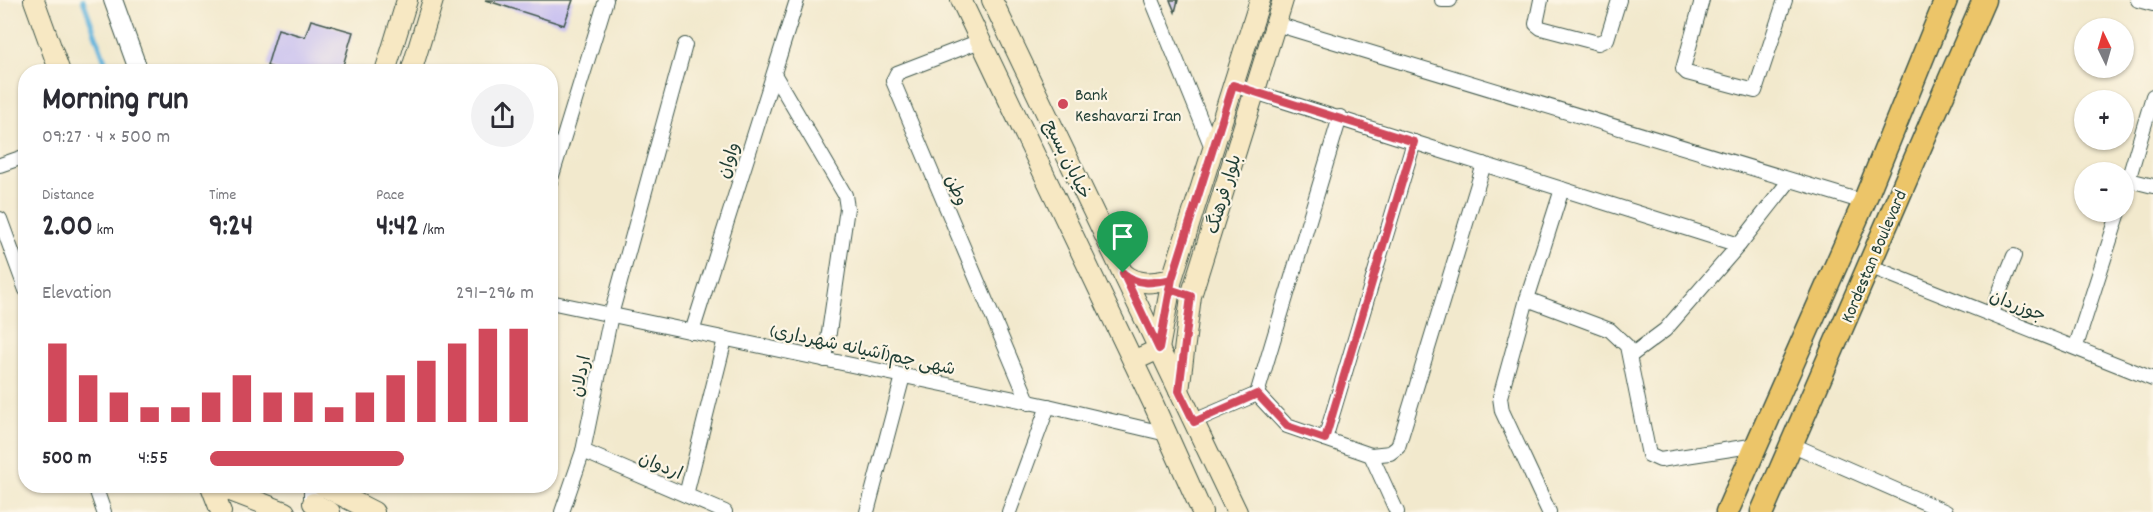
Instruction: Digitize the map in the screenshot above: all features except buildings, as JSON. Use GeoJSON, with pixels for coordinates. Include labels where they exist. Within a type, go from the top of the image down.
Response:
{"type":"FeatureCollection","features":[{"type":"Feature","properties":{"kind":"main road"},"geometry":{"type":"LineString","coordinates":[[34,0],[57,64]]}},
{"type":"Feature","properties":{"kind":"main road"},"geometry":{"type":"LineString","coordinates":[[392,64],[407,0]]}},
{"type":"Feature","properties":{"kind":"main road"},"geometry":{"type":"LineString","coordinates":[[413,64],[433,0]]}},
{"type":"Feature","properties":{"kind":"main road","name":"خیابان بسیج"},"geometry":{"type":"LineString","coordinates":[[961,0],[1133,361],[1202,512]]}},
{"type":"Feature","properties":{"kind":"main road","name":"خیابان بسیج"},"geometry":{"type":"LineString","coordinates":[[992,0],[1237,512]]}},
{"type":"Feature","properties":{"kind":"main road","name":"بلوار فرهنگ"},"geometry":{"type":"LineString","coordinates":[[1159,349],[1170,284],[1260,0]]}},
{"type":"Feature","properties":{"kind":"main road","name":"بلوار فرهنگ"},"geometry":{"type":"LineString","coordinates":[[1179,391],[1191,296],[1283,0]]}},
{"type":"Feature","properties":{"kind":"main road","name":"Kordestan Boulevard"},"geometry":{"type":"LineString","coordinates":[[1727,512],[1864,202],[1946,0]]}},
{"type":"Feature","properties":{"kind":"main road","name":"Kordestan Boulevard"},"geometry":{"type":"LineString","coordinates":[[1762,512],[1984,0]]}},
{"type":"Feature","properties":{"kind":"main road"},"geometry":{"type":"LineString","coordinates":[[1123,273],[1133,282],[1170,284],[1191,296]]}},
{"type":"Feature","properties":{"kind":"main road"},"geometry":{"type":"LineString","coordinates":[[1133,361],[1159,349]]}},
{"type":"Feature","properties":{"kind":"main road"},"geometry":{"type":"LineString","coordinates":[[214,493],[221,512]]}},
{"type":"Feature","properties":{"kind":"main road"},"geometry":{"type":"LineString","coordinates":[[236,493],[285,512]]}},
{"type":"Feature","properties":{"kind":"main road"},"geometry":{"type":"LineString","coordinates":[[316,502],[374,512]]}},
{"type":"Feature","properties":{"kind":"street"},"geometry":{"type":"LineString","coordinates":[[113,0],[136,64]]}},
{"type":"Feature","properties":{"kind":"street"},"geometry":{"type":"LineString","coordinates":[[558,156],[606,0]]}},
{"type":"Feature","properties":{"kind":"street","name":"واوان"},"geometry":{"type":"LineString","coordinates":[[692,332],[797,0]]}},
{"type":"Feature","properties":{"kind":"street"},"geometry":{"type":"LineString","coordinates":[[1152,0],[1213,150]]}},
{"type":"Feature","properties":{"kind":"street"},"geometry":{"type":"LineString","coordinates":[[1442,0],[1450,0]]}},
{"type":"Feature","properties":{"kind":"street"},"geometry":{"type":"LineString","coordinates":[[1541,0],[1536,24],[1541,28],[1604,43],[1619,0]]}},
{"type":"Feature","properties":{"kind":"street"},"geometry":{"type":"LineString","coordinates":[[1702,0],[1683,69],[1687,73],[1755,91],[1785,0]]}},
{"type":"Feature","properties":{"kind":"street"},"geometry":{"type":"LineString","coordinates":[[2138,0],[2153,4]]}},
{"type":"Feature","properties":{"kind":"street"},"geometry":{"type":"LineString","coordinates":[[1276,24],[1864,202]]}},
{"type":"Feature","properties":{"kind":"street","name":"وطن"},"geometry":{"type":"LineString","coordinates":[[980,41],[897,73],[893,81],[1029,402]]}},
{"type":"Feature","properties":{"kind":"street","name":"اردلان"},"geometry":{"type":"LineString","coordinates":[[562,512],[583,451],[611,315],[685,45]]}},
{"type":"Feature","properties":{"kind":"street"},"geometry":{"type":"LineString","coordinates":[[774,74],[845,195],[847,208],[825,360]]}},
{"type":"Feature","properties":{"kind":"street"},"geometry":{"type":"LineString","coordinates":[[1233,85],[1255,90],[1739,245]]}},
{"type":"Feature","properties":{"kind":"street"},"geometry":{"type":"LineString","coordinates":[[2134,162],[2153,96]]}},
{"type":"Feature","properties":{"kind":"street"},"geometry":{"type":"LineString","coordinates":[[1194,422],[1257,394],[1340,117]]}},
{"type":"Feature","properties":{"kind":"street"},"geometry":{"type":"LineString","coordinates":[[1325,439],[1414,142]]}},
{"type":"Feature","properties":{"kind":"street"},"geometry":{"type":"LineString","coordinates":[[0,165],[18,159]]}},
{"type":"Feature","properties":{"kind":"street"},"geometry":{"type":"LineString","coordinates":[[1257,394],[1287,426],[1371,455],[1389,453],[1398,447],[1404,436],[1484,164]]}},
{"type":"Feature","properties":{"kind":"street"},"geometry":{"type":"LineString","coordinates":[[1629,356],[1665,330],[1739,245],[1790,180]]}},
{"type":"Feature","properties":{"kind":"street"},"geometry":{"type":"LineString","coordinates":[[2134,181],[2153,186]]}},
{"type":"Feature","properties":{"kind":"street"},"geometry":{"type":"LineString","coordinates":[[1549,512],[1502,411],[1500,398],[1527,299],[1562,189]]}},
{"type":"Feature","properties":{"kind":"street"},"geometry":{"type":"LineString","coordinates":[[0,219],[18,268]]}},
{"type":"Feature","properties":{"kind":"street"},"geometry":{"type":"LineString","coordinates":[[2076,346],[2115,222]]}},
{"type":"Feature","properties":{"kind":"street"},"geometry":{"type":"LineString","coordinates":[[1991,314],[2014,256]]}},
{"type":"Feature","properties":{"kind":"street","name":"جوزردان"},"geometry":{"type":"LineString","coordinates":[[1869,266],[2076,346],[2153,379]]}},
{"type":"Feature","properties":{"kind":"street"},"geometry":{"type":"LineString","coordinates":[[1527,299],[1610,330],[1627,346],[1649,455],[1653,459],[1660,460],[1756,445]]}},
{"type":"Feature","properties":{"kind":"street","name":"شهی چم(آشیانه شهرداری)"},"geometry":{"type":"LineString","coordinates":[[558,305],[1048,406],[1167,434]]}},
{"type":"Feature","properties":{"kind":"street"},"geometry":{"type":"LineString","coordinates":[[686,495],[724,339]]}},
{"type":"Feature","properties":{"kind":"street"},"geometry":{"type":"LineString","coordinates":[[867,512],[903,376]]}},
{"type":"Feature","properties":{"kind":"street"},"geometry":{"type":"LineString","coordinates":[[1009,512],[1048,406]]}},
{"type":"Feature","properties":{"kind":"street"},"geometry":{"type":"LineString","coordinates":[[1793,445],[1946,512]]}},
{"type":"Feature","properties":{"kind":"street","name":"اردوان"},"geometry":{"type":"LineString","coordinates":[[583,451],[725,512]]}},
{"type":"Feature","properties":{"kind":"street"},"geometry":{"type":"LineString","coordinates":[[1371,455],[1397,512]]}},
{"type":"Feature","properties":{"kind":"street"},"geometry":{"type":"LineString","coordinates":[[97,493],[104,512]]}},
{"type":"Feature","properties":{"kind":"waterway"},"geometry":{"type":"LineString","coordinates":[[83,0],[106,64]]}},
{"type":"Feature","properties":{"kind":"place","name":"Bank Keshavarzi Iran"},"geometry":{"type":"Point","coordinates":[1063,104]}},
{"type":"Feature","properties":{"kind":"route"},"geometry":{"type":"LineString","coordinates":[[1123,273],[1133,282],[1154,283],[1172,279],[1169,289],[1191,296],[1179,391],[1194,422],[1257,394],[1287,426],[1325,439],[1414,142],[1255,90],[1233,85],[1169,289],[1159,349],[1123,273]]}}]}
